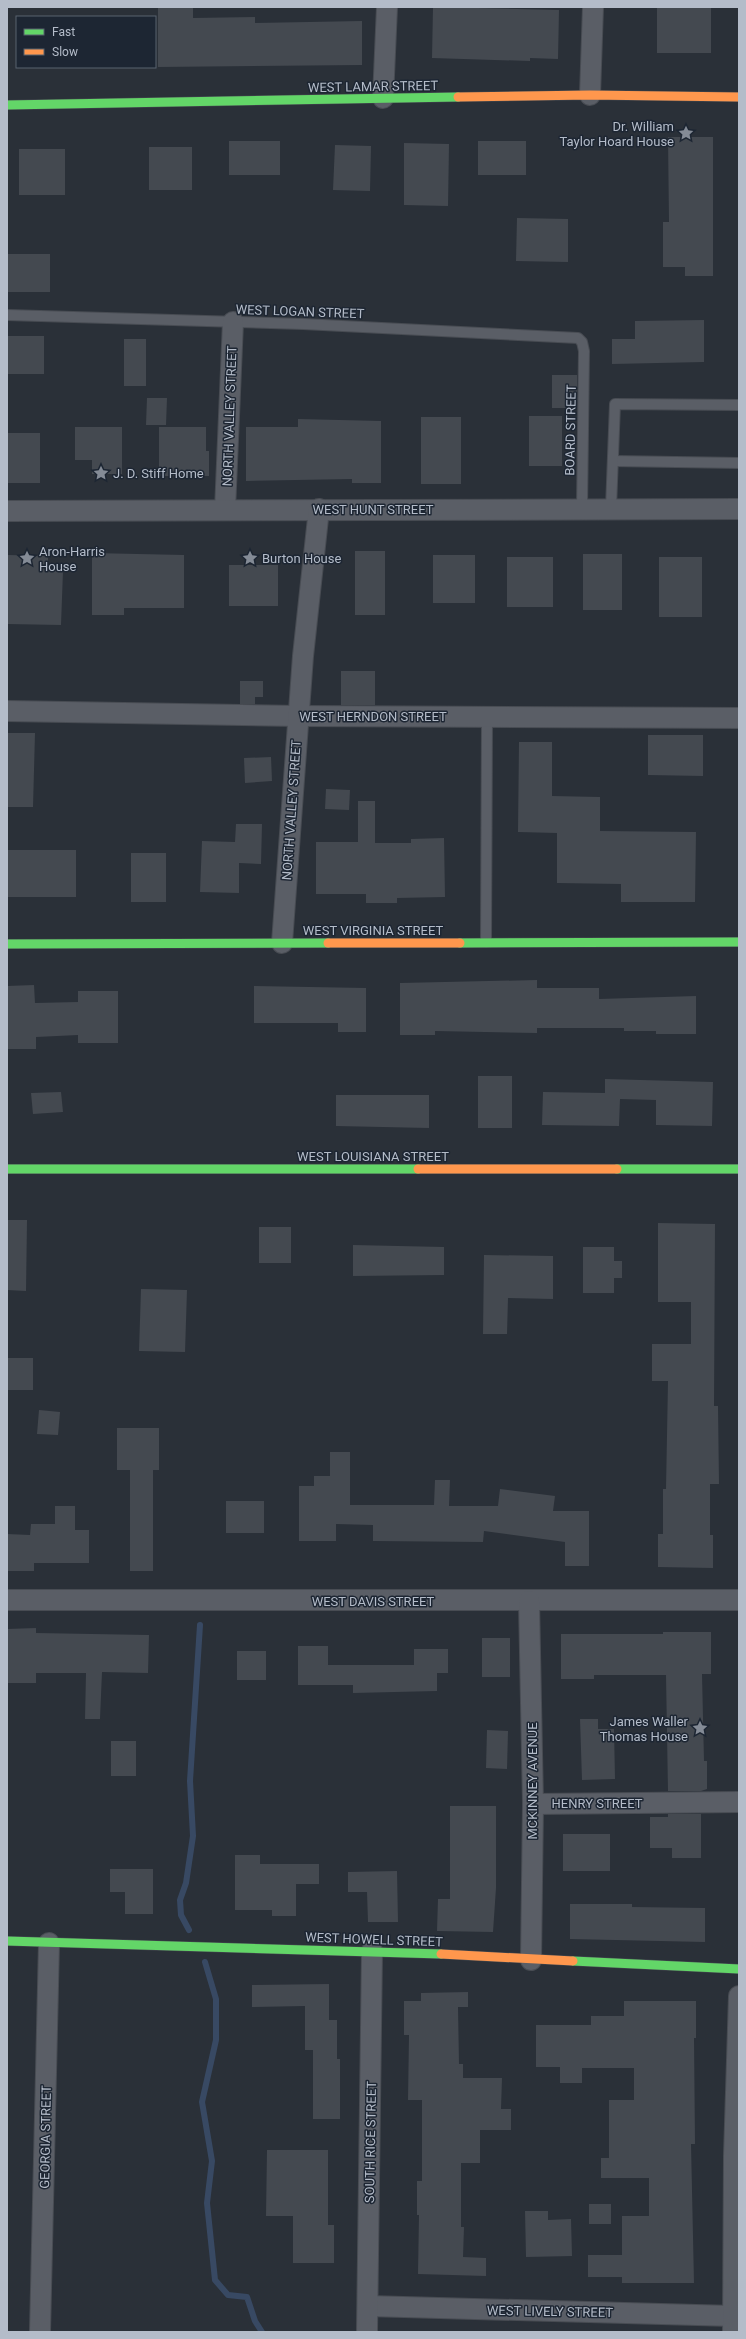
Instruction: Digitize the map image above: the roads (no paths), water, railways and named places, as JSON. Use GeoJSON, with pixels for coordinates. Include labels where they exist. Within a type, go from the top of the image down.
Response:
{"type":"FeatureCollection","features":[{"type":"Feature","properties":{"kind":"street"},"geometry":{"type":"LineString","coordinates":[[383,98],[387,7]]}},
{"type":"Feature","properties":{"kind":"street"},"geometry":{"type":"LineString","coordinates":[[590,95],[593,7]]}},
{"type":"Feature","properties":{"kind":"street","name":"WEST LAMAR STREET"},"geometry":{"type":"LineString","coordinates":[[7,105],[590,95],[739,97]]}},
{"type":"Feature","properties":{"kind":"street","name":"NORTH VALLEY STREET"},"geometry":{"type":"LineString","coordinates":[[225,510],[233,322]]}},
{"type":"Feature","properties":{"kind":"street","name":"WEST HUNT STREET"},"geometry":{"type":"LineString","coordinates":[[7,511],[612,508],[739,510]]}},
{"type":"Feature","properties":{"kind":"street","name":"NORTH VALLEY STREET"},"geometry":{"type":"LineString","coordinates":[[282,943],[298,716],[319,510]]}},
{"type":"Feature","properties":{"kind":"street","name":"WEST HERNDON STREET"},"geometry":{"type":"LineString","coordinates":[[7,711],[298,716],[739,718]]}},
{"type":"Feature","properties":{"kind":"street","name":"WEST VIRGINIA STREET"},"geometry":{"type":"LineString","coordinates":[[7,944],[739,942]]}},
{"type":"Feature","properties":{"kind":"street","name":"WEST LOUISIANA STREET"},"geometry":{"type":"LineString","coordinates":[[7,1169],[739,1169]]}},
{"type":"Feature","properties":{"kind":"street","name":"WEST DAVIS STREET"},"geometry":{"type":"LineString","coordinates":[[7,1600],[739,1600]]}},
{"type":"Feature","properties":{"kind":"street","name":"MCKINNEY AVENUE"},"geometry":{"type":"LineString","coordinates":[[529,1601],[534,1804],[531,1960]]}},
{"type":"Feature","properties":{"kind":"street","name":"HENRY STREET"},"geometry":{"type":"LineString","coordinates":[[534,1804],[739,1802]]}},
{"type":"Feature","properties":{"kind":"street","name":"WEST HOWELL STREET"},"geometry":{"type":"LineString","coordinates":[[7,1941],[372,1951],[531,1960],[739,1969]]}},
{"type":"Feature","properties":{"kind":"street","name":"GEORGIA STREET"},"geometry":{"type":"LineString","coordinates":[[40,2332],[49,1942]]}},
{"type":"Feature","properties":{"kind":"street","name":"SOUTH RICE STREET"},"geometry":{"type":"LineString","coordinates":[[367,2332],[372,1951]]}},
{"type":"Feature","properties":{"kind":"street"},"geometry":{"type":"LineString","coordinates":[[733,2324],[734,2156],[739,1996]]}},
{"type":"Feature","properties":{"kind":"street","name":"WEST LIVELY STREET"},"geometry":{"type":"LineString","coordinates":[[368,2306],[733,2324]]}},
{"type":"Feature","properties":{"kind":"lane","name":"WEST LOGAN STREET"},"geometry":{"type":"LineString","coordinates":[[7,315],[233,322],[572,337],[578,338],[582,342],[584,351]]}},
{"type":"Feature","properties":{"kind":"lane","name":"BOARD STREET"},"geometry":{"type":"LineString","coordinates":[[582,509],[584,351]]}},
{"type":"Feature","properties":{"kind":"lane"},"geometry":{"type":"LineString","coordinates":[[612,508],[614,404],[739,405]]}},
{"type":"Feature","properties":{"kind":"lane"},"geometry":{"type":"LineString","coordinates":[[613,461],[739,463]]}},
{"type":"Feature","properties":{"kind":"lane"},"geometry":{"type":"LineString","coordinates":[[486,942],[487,716]]}},
{"type":"Feature","properties":{"kind":"waterway"},"geometry":{"type":"LineString","coordinates":[[189,1930],[181,1915],[180,1900],[186,1883],[193,1836],[190,1781],[200,1625]]}},
{"type":"Feature","properties":{"kind":"waterway"},"geometry":{"type":"LineString","coordinates":[[205,1962],[216,1999],[216,2040],[202,2102],[212,2161],[207,2203],[215,2280],[228,2295],[247,2297],[255,2321],[262,2332]]}},
{"type":"Feature","properties":{"kind":"place","name":"Dr. William Taylor Hoard House"},"geometry":{"type":"Point","coordinates":[686,133]}},
{"type":"Feature","properties":{"kind":"place","name":"J. D. Stiff Home"},"geometry":{"type":"Point","coordinates":[101,473]}},
{"type":"Feature","properties":{"kind":"place","name":"Aron-Harris House"},"geometry":{"type":"Point","coordinates":[27,558]}},
{"type":"Feature","properties":{"kind":"place","name":"Burton House"},"geometry":{"type":"Point","coordinates":[250,558]}},
{"type":"Feature","properties":{"kind":"place","name":"James Waller Thomas House"},"geometry":{"type":"Point","coordinates":[700,1728]}}]}
